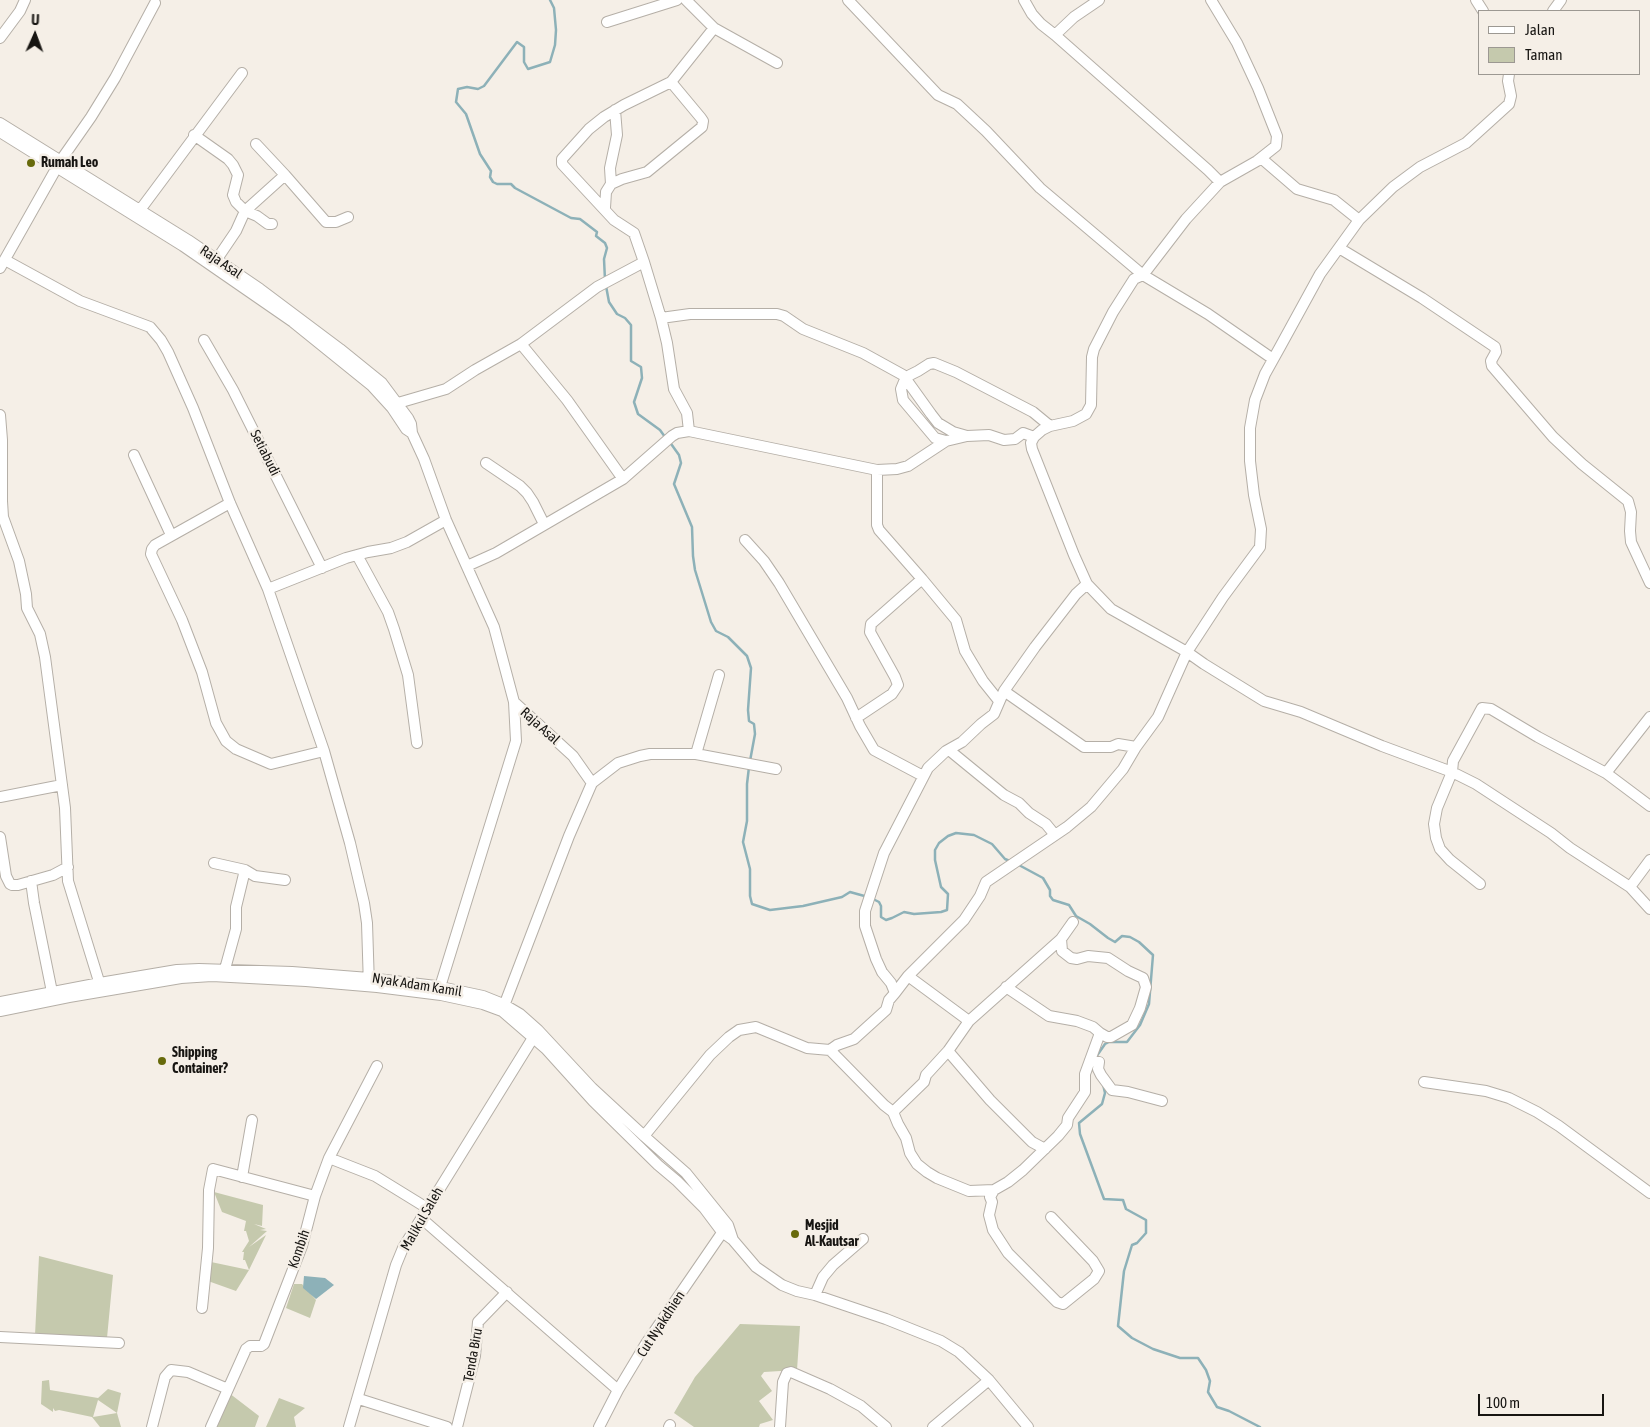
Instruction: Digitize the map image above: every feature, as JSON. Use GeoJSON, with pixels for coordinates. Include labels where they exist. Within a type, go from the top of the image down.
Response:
{"type":"FeatureCollection","features":[{"type":"Feature","properties":{"kind":"street"},"geometry":{"type":"LineString","coordinates":[[0,38],[25,0]]}},
{"type":"Feature","properties":{"kind":"street"},"geometry":{"type":"LineString","coordinates":[[607,22],[677,0]]}},
{"type":"Feature","properties":{"kind":"street"},"geometry":{"type":"LineString","coordinates":[[686,0],[714,28],[776,63]]}},
{"type":"Feature","properties":{"kind":"street"},"geometry":{"type":"LineString","coordinates":[[848,0],[938,95],[957,104],[986,131],[1040,188],[1143,275],[1208,314],[1273,359]]}},
{"type":"Feature","properties":{"kind":"street"},"geometry":{"type":"LineString","coordinates":[[1024,0],[1036,19],[1220,182]]}},
{"type":"Feature","properties":{"kind":"street"},"geometry":{"type":"LineString","coordinates":[[1055,35],[1074,17],[1098,0]]}},
{"type":"Feature","properties":{"kind":"street"},"geometry":{"type":"LineString","coordinates":[[1211,0],[1237,43],[1258,88],[1277,136],[1276,146],[1261,158],[1220,182],[1186,219],[1143,275],[1134,279],[1101,332],[1094,349],[1091,369],[1092,398],[1089,409],[1079,418],[1050,426],[1034,437],[1032,449],[1087,584],[1111,610],[1187,652],[1264,701],[1301,712],[1382,746],[1452,772],[1487,791],[1630,887],[1650,909]]}},
{"type":"Feature","properties":{"kind":"street"},"geometry":{"type":"LineString","coordinates":[[155,3],[114,78],[60,163],[3,264],[80,301],[150,327],[156,332],[168,352],[193,408],[230,503],[268,589],[324,751],[364,903],[369,982]]}},
{"type":"Feature","properties":{"kind":"street"},"geometry":{"type":"LineString","coordinates":[[689,431],[687,413],[674,389],[661,318],[634,233],[614,220],[561,162],[590,129],[615,110],[672,82],[714,28]]}},
{"type":"Feature","properties":{"kind":"street"},"geometry":{"type":"LineString","coordinates":[[140,210],[242,73]]}},
{"type":"Feature","properties":{"kind":"street"},"geometry":{"type":"LineString","coordinates":[[644,1136],[710,1054],[739,1030],[756,1027],[807,1048],[830,1050],[837,1045],[854,1039],[886,1010],[888,1000],[908,976],[964,920],[980,896],[986,882],[1077,820],[1123,769],[1158,717],[1187,652],[1223,597],[1257,554],[1260,547],[1261,530],[1250,461],[1250,428],[1255,400],[1265,374],[1320,274],[1359,220],[1393,187],[1420,167],[1466,143],[1504,110],[1511,100],[1509,75]]}},
{"type":"Feature","properties":{"kind":"street"},"geometry":{"type":"LineString","coordinates":[[605,208],[606,192],[611,184],[622,178],[647,172],[702,127],[703,121],[701,118],[672,82]]}},
{"type":"Feature","properties":{"kind":"street"},"geometry":{"type":"LineString","coordinates":[[611,184],[610,168],[618,135],[615,110]]}},
{"type":"Feature","properties":{"kind":"street","name":"Raja Asal"},"geometry":{"type":"LineString","coordinates":[[0,123],[298,316],[382,383],[398,403],[411,424],[412,433],[424,459],[446,520],[494,627],[514,702],[573,756],[592,783]]}},
{"type":"Feature","properties":{"kind":"street","name":"Raja Asal"},"geometry":{"type":"LineString","coordinates":[[0,132],[60,163],[140,210],[215,263],[335,354],[376,390],[406,429],[412,433]]}},
{"type":"Feature","properties":{"kind":"street"},"geometry":{"type":"LineString","coordinates":[[194,135],[234,165],[238,175],[234,198],[236,202],[245,211],[257,216],[268,224],[272,224]]}},
{"type":"Feature","properties":{"kind":"street"},"geometry":{"type":"LineString","coordinates":[[256,144],[326,222],[336,222],[348,217]]}},
{"type":"Feature","properties":{"kind":"street"},"geometry":{"type":"LineString","coordinates":[[1261,158],[1297,189],[1334,200],[1359,220]]}},
{"type":"Feature","properties":{"kind":"street"},"geometry":{"type":"LineString","coordinates":[[215,263],[236,231],[245,211],[285,175]]}},
{"type":"Feature","properties":{"kind":"street"},"geometry":{"type":"LineString","coordinates":[[1339,248],[1415,294],[1495,347],[1496,352],[1491,362],[1492,366],[1553,436],[1582,464],[1628,501],[1632,512],[1631,542],[1650,583]]}},
{"type":"Feature","properties":{"kind":"street"},"geometry":{"type":"LineString","coordinates":[[398,403],[446,389],[521,344],[597,287],[644,262]]}},
{"type":"Feature","properties":{"kind":"street"},"geometry":{"type":"LineString","coordinates":[[661,318],[690,314],[777,314],[784,316],[803,329],[888,365],[906,377],[938,422],[953,432],[967,436]]}},
{"type":"Feature","properties":{"kind":"street","name":"Setiabudi"},"geometry":{"type":"LineString","coordinates":[[204,340],[237,398],[322,568]]}},
{"type":"Feature","properties":{"kind":"street"},"geometry":{"type":"LineString","coordinates":[[521,344],[567,400],[623,478]]}},
{"type":"Feature","properties":{"kind":"street"},"geometry":{"type":"LineString","coordinates":[[946,441],[935,438],[903,400],[900,389],[906,377],[934,363],[956,372],[1033,412],[1050,426]]}},
{"type":"Feature","properties":{"kind":"street"},"geometry":{"type":"LineString","coordinates":[[0,406],[3,517],[19,561],[28,608],[40,634],[45,657],[65,808],[68,881],[101,987]]}},
{"type":"Feature","properties":{"kind":"street"},"geometry":{"type":"LineString","coordinates":[[467,566],[496,553],[623,478],[672,436],[689,431],[877,470],[897,470],[908,466],[946,441],[967,436],[989,435],[1004,440],[1015,438],[1023,433],[1034,437]]}},
{"type":"Feature","properties":{"kind":"street"},"geometry":{"type":"LineString","coordinates":[[134,455],[171,535]]}},
{"type":"Feature","properties":{"kind":"street"},"geometry":{"type":"LineString","coordinates":[[486,463],[520,486],[527,493],[544,524]]}},
{"type":"Feature","properties":{"kind":"street"},"geometry":{"type":"LineString","coordinates":[[877,470],[878,528],[956,620],[965,651],[983,681],[1002,696],[1084,747],[1111,747],[1118,744],[1136,747]]}},
{"type":"Feature","properties":{"kind":"street"},"geometry":{"type":"LineString","coordinates":[[230,503],[155,544],[151,554],[182,620],[202,672],[216,723],[226,741],[236,749],[271,764],[324,751]]}},
{"type":"Feature","properties":{"kind":"street"},"geometry":{"type":"LineString","coordinates":[[268,589],[357,555],[399,545],[446,520]]}},
{"type":"Feature","properties":{"kind":"street"},"geometry":{"type":"LineString","coordinates":[[745,540],[764,562],[779,584],[847,698],[874,750],[922,776]]}},
{"type":"Feature","properties":{"kind":"street"},"geometry":{"type":"LineString","coordinates":[[357,555],[388,612],[394,629],[408,675],[417,743]]}},
{"type":"Feature","properties":{"kind":"street"},"geometry":{"type":"LineString","coordinates":[[856,718],[892,694],[898,685],[870,632],[871,624],[922,579]]}},
{"type":"Feature","properties":{"kind":"street"},"geometry":{"type":"LineString","coordinates":[[895,993],[891,983],[882,972],[865,926],[865,911],[884,853],[922,776],[934,761],[962,742],[980,724],[994,714],[1002,696],[1035,647],[1076,594],[1087,584]]}},
{"type":"Feature","properties":{"kind":"street"},"geometry":{"type":"LineString","coordinates":[[696,754],[719,675]]}},
{"type":"Feature","properties":{"kind":"street"},"geometry":{"type":"LineString","coordinates":[[440,987],[516,741],[514,702]]}},
{"type":"Feature","properties":{"kind":"street"},"geometry":{"type":"LineString","coordinates":[[1480,884],[1450,860],[1440,849],[1434,824],[1437,808],[1452,772],[1452,760],[1480,710],[1485,708],[1491,709],[1544,741],[1606,773],[1650,806]]}},
{"type":"Feature","properties":{"kind":"street"},"geometry":{"type":"LineString","coordinates":[[1606,773],[1650,717]]}},
{"type":"Feature","properties":{"kind":"street"},"geometry":{"type":"LineString","coordinates":[[949,750],[1004,795],[1046,824],[1055,835]]}},
{"type":"Feature","properties":{"kind":"street"},"geometry":{"type":"LineString","coordinates":[[502,1007],[528,947],[569,836],[592,783],[618,763],[640,756],[696,754],[776,769]]}},
{"type":"Feature","properties":{"kind":"street"},"geometry":{"type":"LineString","coordinates":[[0,797],[62,785]]}},
{"type":"Feature","properties":{"kind":"street"},"geometry":{"type":"LineString","coordinates":[[0,837],[6,876],[10,884],[18,885],[31,882],[68,867]]}},
{"type":"Feature","properties":{"kind":"street"},"geometry":{"type":"LineString","coordinates":[[1630,887],[1650,860]]}},
{"type":"Feature","properties":{"kind":"street"},"geometry":{"type":"LineString","coordinates":[[214,863],[245,870],[255,876],[285,880]]}},
{"type":"Feature","properties":{"kind":"street"},"geometry":{"type":"LineString","coordinates":[[225,969],[236,929],[236,907],[245,870]]}},
{"type":"Feature","properties":{"kind":"street"},"geometry":{"type":"LineString","coordinates":[[31,882],[52,992]]}},
{"type":"Feature","properties":{"kind":"street"},"geometry":{"type":"LineString","coordinates":[[893,1112],[924,1082],[926,1075],[948,1051],[969,1021],[1061,939],[1073,922]]}},
{"type":"Feature","properties":{"kind":"street"},"geometry":{"type":"LineString","coordinates":[[1006,987],[1049,1016],[1077,1021],[1093,1027],[1107,1037],[1112,1037],[1132,1026],[1140,1008],[1146,986],[1143,978],[1108,958],[1088,956],[1077,959],[1071,958],[1062,951],[1061,939]]}},
{"type":"Feature","properties":{"kind":"street","name":"Nyak Adam Kamil"},"geometry":{"type":"LineString","coordinates":[[0,1002],[52,992],[101,987],[177,970],[225,969],[440,987],[463,996],[483,996],[502,1007],[520,1014],[535,1034],[686,1173],[733,1240],[756,1267],[796,1292],[815,1295]]}},
{"type":"Feature","properties":{"kind":"street"},"geometry":{"type":"LineString","coordinates":[[0,1011],[101,987],[212,976],[369,982],[441,995],[463,996]]}},
{"type":"Feature","properties":{"kind":"street"},"geometry":{"type":"LineString","coordinates":[[908,976],[969,1021]]}},
{"type":"Feature","properties":{"kind":"street"},"geometry":{"type":"LineString","coordinates":[[830,1050],[893,1112],[906,1138],[910,1153],[927,1172],[969,1191],[994,1190],[1008,1182],[1045,1149],[1067,1125],[1068,1118],[1085,1092],[1085,1074],[1095,1061],[1100,1033]]}},
{"type":"Feature","properties":{"kind":"street"},"geometry":{"type":"LineString","coordinates":[[535,1034],[546,1049],[600,1107],[725,1229]]}},
{"type":"Feature","properties":{"kind":"street","name":"Malikul Saleh"},"geometry":{"type":"LineString","coordinates":[[349,1427],[396,1265],[403,1248],[535,1034]]}},
{"type":"Feature","properties":{"kind":"street"},"geometry":{"type":"LineString","coordinates":[[948,1051],[990,1100],[1032,1142],[1045,1149]]}},
{"type":"Feature","properties":{"kind":"street"},"geometry":{"type":"LineString","coordinates":[[1095,1061],[1101,1075],[1112,1090],[1162,1101]]}},
{"type":"Feature","properties":{"kind":"street","name":"Kombih"},"geometry":{"type":"LineString","coordinates":[[211,1427],[248,1347],[258,1347],[264,1344],[302,1246],[315,1196],[329,1158],[377,1066]]}},
{"type":"Feature","properties":{"kind":"street"},"geometry":{"type":"LineString","coordinates":[[1424,1082],[1486,1091],[1523,1105],[1559,1126],[1650,1193]]}},
{"type":"Feature","properties":{"kind":"street"},"geometry":{"type":"LineString","coordinates":[[242,1177],[252,1120]]}},
{"type":"Feature","properties":{"kind":"street"},"geometry":{"type":"LineString","coordinates":[[329,1158],[375,1176],[427,1208]]}},
{"type":"Feature","properties":{"kind":"street"},"geometry":{"type":"LineString","coordinates":[[202,1308],[208,1248],[209,1190],[212,1169],[315,1196]]}},
{"type":"Feature","properties":{"kind":"street"},"geometry":{"type":"LineString","coordinates":[[994,1190],[990,1197],[992,1202],[990,1215],[993,1230],[1008,1253],[1057,1302],[1063,1304],[1094,1279],[1099,1271],[1093,1261],[1051,1217]]}},
{"type":"Feature","properties":{"kind":"street"},"geometry":{"type":"LineString","coordinates":[[421,1218],[618,1390]]}},
{"type":"Feature","properties":{"kind":"street","name":"Cut Nyakdhien"},"geometry":{"type":"LineString","coordinates":[[599,1427],[618,1390],[645,1345],[725,1229]]}},
{"type":"Feature","properties":{"kind":"street"},"geometry":{"type":"LineString","coordinates":[[863,1239],[833,1265],[823,1277],[815,1295],[886,1319],[941,1341],[959,1352],[989,1380],[1028,1427]]}},
{"type":"Feature","properties":{"kind":"street","name":"Tenda Biru"},"geometry":{"type":"LineString","coordinates":[[456,1427],[475,1356],[478,1322],[506,1292]]}},
{"type":"Feature","properties":{"kind":"street"},"geometry":{"type":"LineString","coordinates":[[0,1337],[119,1343]]}},
{"type":"Feature","properties":{"kind":"street"},"geometry":{"type":"LineString","coordinates":[[152,1427],[165,1376],[171,1370],[188,1372],[228,1389]]}},
{"type":"Feature","properties":{"kind":"street"},"geometry":{"type":"LineString","coordinates":[[780,1427],[783,1382],[787,1373],[792,1372],[830,1389],[861,1406],[886,1427]]}},
{"type":"Feature","properties":{"kind":"street"},"geometry":{"type":"LineString","coordinates":[[933,1427],[989,1380]]}},
{"type":"Feature","properties":{"kind":"street"},"geometry":{"type":"LineString","coordinates":[[358,1399],[447,1427]]}},
{"type":"Feature","properties":{"kind":"green space"},"geometry":{"type":"Polygon","coordinates":[[[214,1192],[263,1205],[262,1226],[254,1224],[266,1229],[260,1230],[267,1231],[249,1247],[266,1235],[249,1270],[245,1260],[243,1260],[244,1252],[242,1252],[249,1241],[246,1231],[244,1231],[246,1221],[222,1212],[214,1192]]]}},
{"type":"Feature","properties":{"kind":"green space"},"geometry":{"type":"Polygon","coordinates":[[[39,1256],[113,1275],[107,1338],[35,1335],[39,1256]]]}},
{"type":"Feature","properties":{"kind":"green space"},"geometry":{"type":"Polygon","coordinates":[[[211,1262],[249,1270],[236,1291],[208,1281],[211,1262]]]}},
{"type":"Feature","properties":{"kind":"green space"},"geometry":{"type":"Polygon","coordinates":[[[294,1284],[302,1284],[316,1300],[310,1318],[286,1308],[294,1284]]]}},
{"type":"Feature","properties":{"kind":"green space"},"geometry":{"type":"Polygon","coordinates":[[[740,1324],[800,1326],[797,1370],[764,1372],[761,1376],[772,1391],[759,1401],[773,1420],[760,1424],[759,1427],[694,1427],[674,1413],[695,1377],[740,1324]]]}},
{"type":"Feature","properties":{"kind":"green space"},"geometry":{"type":"Polygon","coordinates":[[[49,1380],[50,1390],[98,1398],[108,1389],[121,1393],[117,1413],[121,1427],[100,1427],[92,1417],[59,1410],[55,1411],[53,1408],[53,1412],[41,1404],[42,1381],[49,1380]],[[98,1400],[93,1417],[117,1413],[98,1400]]]}},
{"type":"Feature","properties":{"kind":"green space"},"geometry":{"type":"Polygon","coordinates":[[[229,1393],[259,1416],[255,1427],[216,1427],[229,1393]]]}},
{"type":"Feature","properties":{"kind":"green space"},"geometry":{"type":"Polygon","coordinates":[[[279,1398],[305,1408],[294,1417],[296,1427],[266,1427],[279,1398]]]}},
{"type":"Feature","properties":{"kind":"water"},"geometry":{"type":"Polygon","coordinates":[[[304,1276],[325,1278],[334,1285],[316,1299],[303,1288],[304,1276]]]}},
{"type":"Feature","properties":{"kind":"waterway"},"geometry":{"type":"LineString","coordinates":[[550,0],[554,8],[556,30],[555,45],[550,62],[528,69],[524,62],[524,47],[517,42],[484,86],[478,89],[467,87],[458,89],[456,102],[466,114],[480,154],[491,171],[490,177],[493,182],[497,184],[511,184],[515,188],[571,218],[580,219],[597,232],[596,236],[605,243],[607,248],[604,259],[605,280]]}},
{"type":"Feature","properties":{"kind":"waterway"},"geometry":{"type":"LineString","coordinates":[[606,286],[609,302],[617,314],[625,318],[631,325],[631,361],[641,367],[642,378],[634,402],[638,414],[660,430],[665,437]]}},
{"type":"Feature","properties":{"kind":"waterway"},"geometry":{"type":"LineString","coordinates":[[669,441],[679,455],[681,463],[674,484],[692,527],[695,570],[711,622],[716,631],[728,637],[747,656],[751,668],[748,710],[749,721],[754,724],[755,734],[750,761]]}},
{"type":"Feature","properties":{"kind":"waterway"},"geometry":{"type":"LineString","coordinates":[[749,767],[747,821],[743,842],[750,869],[750,896],[752,904],[770,910],[803,906],[842,897],[850,892],[868,897]]}},
{"type":"Feature","properties":{"kind":"waterway"},"geometry":{"type":"LineString","coordinates":[[873,899],[879,902],[881,917],[886,920],[904,912],[914,914],[947,910],[948,894],[941,887],[935,860],[935,850],[939,843],[956,833],[974,835],[992,844],[1005,859],[1010,861]]}},
{"type":"Feature","properties":{"kind":"waterway"},"geometry":{"type":"LineString","coordinates":[[1017,864],[1043,878],[1053,900],[1069,905],[1076,916],[1108,938],[1115,942],[1122,936],[1130,937],[1139,942],[1153,955],[1149,1004],[1140,1025],[1127,1042],[1109,1042],[1105,1044],[1096,1057]]}},
{"type":"Feature","properties":{"kind":"waterway"},"geometry":{"type":"LineString","coordinates":[[1103,1084],[1105,1093],[1102,1104],[1079,1123],[1080,1134],[1104,1199],[1123,1200],[1126,1209],[1146,1220],[1146,1233],[1137,1243],[1132,1245],[1124,1271],[1118,1326],[1132,1338],[1153,1349],[1180,1358],[1198,1358],[1206,1370],[1210,1381],[1208,1392],[1217,1407],[1260,1427]]}},
{"type":"Feature","properties":{"kind":"place","name":"Rumah Leo"},"geometry":{"type":"Point","coordinates":[31,163]}},
{"type":"Feature","properties":{"kind":"place","name":"Shipping Container?"},"geometry":{"type":"Point","coordinates":[162,1061]}},
{"type":"Feature","properties":{"kind":"place","name":"Mesjid Al-Kautsar"},"geometry":{"type":"Point","coordinates":[795,1234]}}]}
